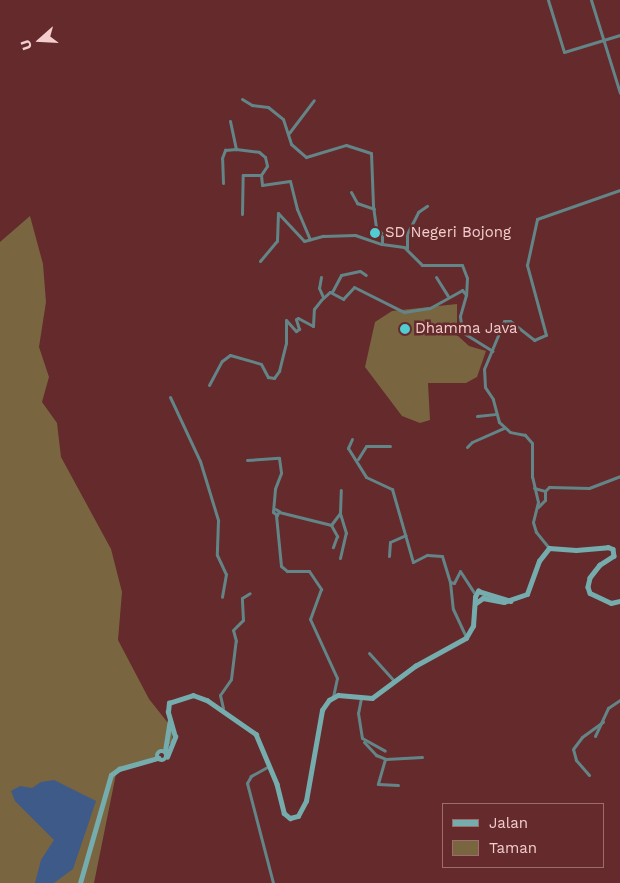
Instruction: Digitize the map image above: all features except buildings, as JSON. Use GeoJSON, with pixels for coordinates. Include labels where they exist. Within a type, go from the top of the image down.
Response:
{"type":"FeatureCollection","features":[{"type":"Feature","properties":{"kind":"main road"},"geometry":{"type":"LineString","coordinates":[[476,603],[483,598],[510,601],[521,598],[531,589],[539,561],[550,548],[613,549],[614,556],[600,565],[590,578],[588,588],[590,593],[612,603],[620,601]]}},
{"type":"Feature","properties":{"kind":"main road"},"geometry":{"type":"LineString","coordinates":[[80,883],[111,775],[119,769],[158,758],[163,761],[167,757],[175,737],[168,704],[179,698],[198,696],[222,708],[256,734],[269,766],[284,813],[290,818],[298,816],[306,801],[322,710],[333,697],[345,694],[361,698],[377,695],[394,682],[466,638],[473,626],[476,594],[485,591],[510,601]]}},
{"type":"Feature","properties":{"kind":"main road"},"geometry":{"type":"LineString","coordinates":[[167,757],[165,751],[170,720]]}},
{"type":"Feature","properties":{"kind":"main road"},"geometry":{"type":"LineString","coordinates":[[158,758],[158,752],[165,751]]}},
{"type":"Feature","properties":{"kind":"street"},"geometry":{"type":"LineString","coordinates":[[548,0],[564,52],[620,36]]}},
{"type":"Feature","properties":{"kind":"street"},"geometry":{"type":"LineString","coordinates":[[591,0],[620,93]]}},
{"type":"Feature","properties":{"kind":"street"},"geometry":{"type":"LineString","coordinates":[[242,99],[252,105],[268,107],[280,116],[288,133],[290,144],[307,158],[346,145],[372,154],[376,228],[382,234],[382,244]]}},
{"type":"Feature","properties":{"kind":"street"},"geometry":{"type":"LineString","coordinates":[[288,133],[314,100]]}},
{"type":"Feature","properties":{"kind":"street"},"geometry":{"type":"LineString","coordinates":[[230,121],[236,149]]}},
{"type":"Feature","properties":{"kind":"street"},"geometry":{"type":"LineString","coordinates":[[223,182],[222,158],[225,150],[236,149],[263,154],[267,166],[260,183],[266,186],[290,180],[297,209],[310,239]]}},
{"type":"Feature","properties":{"kind":"street"},"geometry":{"type":"LineString","coordinates":[[242,214],[243,175],[262,175]]}},
{"type":"Feature","properties":{"kind":"street"},"geometry":{"type":"LineString","coordinates":[[538,508],[534,488],[531,441],[525,435],[504,428],[495,414],[483,375],[485,364],[493,351],[505,320],[534,340],[546,335],[528,266],[537,219],[620,190]]}},
{"type":"Feature","properties":{"kind":"street"},"geometry":{"type":"LineString","coordinates":[[351,192],[357,203],[374,209]]}},
{"type":"Feature","properties":{"kind":"street"},"geometry":{"type":"LineString","coordinates":[[407,249],[407,234],[418,212],[427,206]]}},
{"type":"Feature","properties":{"kind":"street"},"geometry":{"type":"LineString","coordinates":[[260,261],[276,241],[277,214],[283,216],[302,240],[360,236],[382,244],[407,249],[422,265],[462,265],[467,278],[466,295],[460,316],[462,332],[493,351]]}},
{"type":"Feature","properties":{"kind":"street"},"geometry":{"type":"LineString","coordinates":[[209,385],[222,361],[230,355],[261,364],[270,379],[276,376],[286,342],[285,321],[289,321],[297,331],[300,329],[296,320],[298,318],[308,326],[313,326],[315,307],[323,297],[332,292],[341,275],[360,271],[366,275]]}},
{"type":"Feature","properties":{"kind":"street"},"geometry":{"type":"LineString","coordinates":[[436,277],[448,296]]}},
{"type":"Feature","properties":{"kind":"street"},"geometry":{"type":"LineString","coordinates":[[321,278],[319,288],[323,297]]}},
{"type":"Feature","properties":{"kind":"street"},"geometry":{"type":"LineString","coordinates":[[332,292],[342,299],[356,287],[404,312],[430,308],[461,290],[466,295]]}},
{"type":"Feature","properties":{"kind":"street"},"geometry":{"type":"LineString","coordinates":[[170,397],[200,461],[218,520],[217,555],[226,574],[222,597]]}},
{"type":"Feature","properties":{"kind":"street"},"geometry":{"type":"LineString","coordinates":[[478,416],[495,414]]}},
{"type":"Feature","properties":{"kind":"street"},"geometry":{"type":"LineString","coordinates":[[467,447],[472,442],[504,428]]}},
{"type":"Feature","properties":{"kind":"street"},"geometry":{"type":"LineString","coordinates":[[352,439],[348,443],[348,448],[358,460],[368,478],[392,490],[413,562],[427,555],[442,556],[450,582],[453,609],[466,638]]}},
{"type":"Feature","properties":{"kind":"street"},"geometry":{"type":"LineString","coordinates":[[358,460],[366,446],[390,446]]}},
{"type":"Feature","properties":{"kind":"street"},"geometry":{"type":"LineString","coordinates":[[246,460],[279,458],[281,474],[275,489],[275,509],[278,514],[281,566],[287,571],[309,571],[321,589],[310,619],[337,678],[333,697]]}},
{"type":"Feature","properties":{"kind":"street"},"geometry":{"type":"LineString","coordinates":[[545,491],[550,487],[589,488],[620,476]]}},
{"type":"Feature","properties":{"kind":"street"},"geometry":{"type":"LineString","coordinates":[[534,488],[545,491]]}},
{"type":"Feature","properties":{"kind":"street"},"geometry":{"type":"LineString","coordinates":[[340,558],[346,533],[340,513],[341,490]]}},
{"type":"Feature","properties":{"kind":"street"},"geometry":{"type":"LineString","coordinates":[[545,491],[545,500],[533,518],[534,527],[550,548]]}},
{"type":"Feature","properties":{"kind":"street"},"geometry":{"type":"LineString","coordinates":[[331,526],[340,513]]}},
{"type":"Feature","properties":{"kind":"street"},"geometry":{"type":"LineString","coordinates":[[278,514],[331,526],[337,536],[333,547]]}},
{"type":"Feature","properties":{"kind":"street"},"geometry":{"type":"LineString","coordinates":[[389,556],[390,542],[406,535]]}},
{"type":"Feature","properties":{"kind":"street"},"geometry":{"type":"LineString","coordinates":[[450,582],[454,583],[460,571],[476,594]]}},
{"type":"Feature","properties":{"kind":"street"},"geometry":{"type":"LineString","coordinates":[[222,708],[220,695],[228,687],[231,679],[236,641],[233,630],[243,620],[242,598],[250,593]]}},
{"type":"Feature","properties":{"kind":"street"},"geometry":{"type":"LineString","coordinates":[[369,653],[394,682]]}},
{"type":"Feature","properties":{"kind":"street"},"geometry":{"type":"LineString","coordinates":[[361,698],[359,723],[364,741],[371,751],[385,759],[422,757]]}},
{"type":"Feature","properties":{"kind":"street"},"geometry":{"type":"LineString","coordinates":[[595,736],[608,708],[620,700]]}},
{"type":"Feature","properties":{"kind":"street"},"geometry":{"type":"LineString","coordinates":[[589,775],[576,760],[573,749],[582,737],[603,722]]}},
{"type":"Feature","properties":{"kind":"street"},"geometry":{"type":"LineString","coordinates":[[364,741],[385,751]]}},
{"type":"Feature","properties":{"kind":"street"},"geometry":{"type":"LineString","coordinates":[[385,759],[378,784],[398,785]]}},
{"type":"Feature","properties":{"kind":"street"},"geometry":{"type":"LineString","coordinates":[[269,766],[251,776],[247,783],[273,883]]}},
{"type":"Feature","properties":{"kind":"green space"},"geometry":{"type":"Polygon","coordinates":[[[30,216],[43,264],[46,302],[39,347],[49,377],[42,402],[57,423],[61,457],[111,549],[122,592],[118,640],[149,699],[172,728],[172,742],[155,757],[117,769],[94,883],[0,883],[0,242],[30,216]]]}},
{"type":"Feature","properties":{"kind":"green space"},"geometry":{"type":"Polygon","coordinates":[[[457,304],[457,335],[469,346],[486,351],[477,377],[466,383],[428,383],[430,420],[420,423],[402,416],[365,367],[375,322],[392,311],[457,304]]]}},
{"type":"Feature","properties":{"kind":"water"},"geometry":{"type":"Polygon","coordinates":[[[54,780],[96,801],[73,869],[54,883],[35,883],[41,860],[54,840],[15,801],[11,791],[20,786],[32,788],[41,782],[54,780]]]}},
{"type":"Feature","properties":{"kind":"place","name":"SD Negeri Bojong"},"geometry":{"type":"Point","coordinates":[375,233]}},
{"type":"Feature","properties":{"kind":"place","name":"Dhamma Java"},"geometry":{"type":"Point","coordinates":[405,329]}}]}
